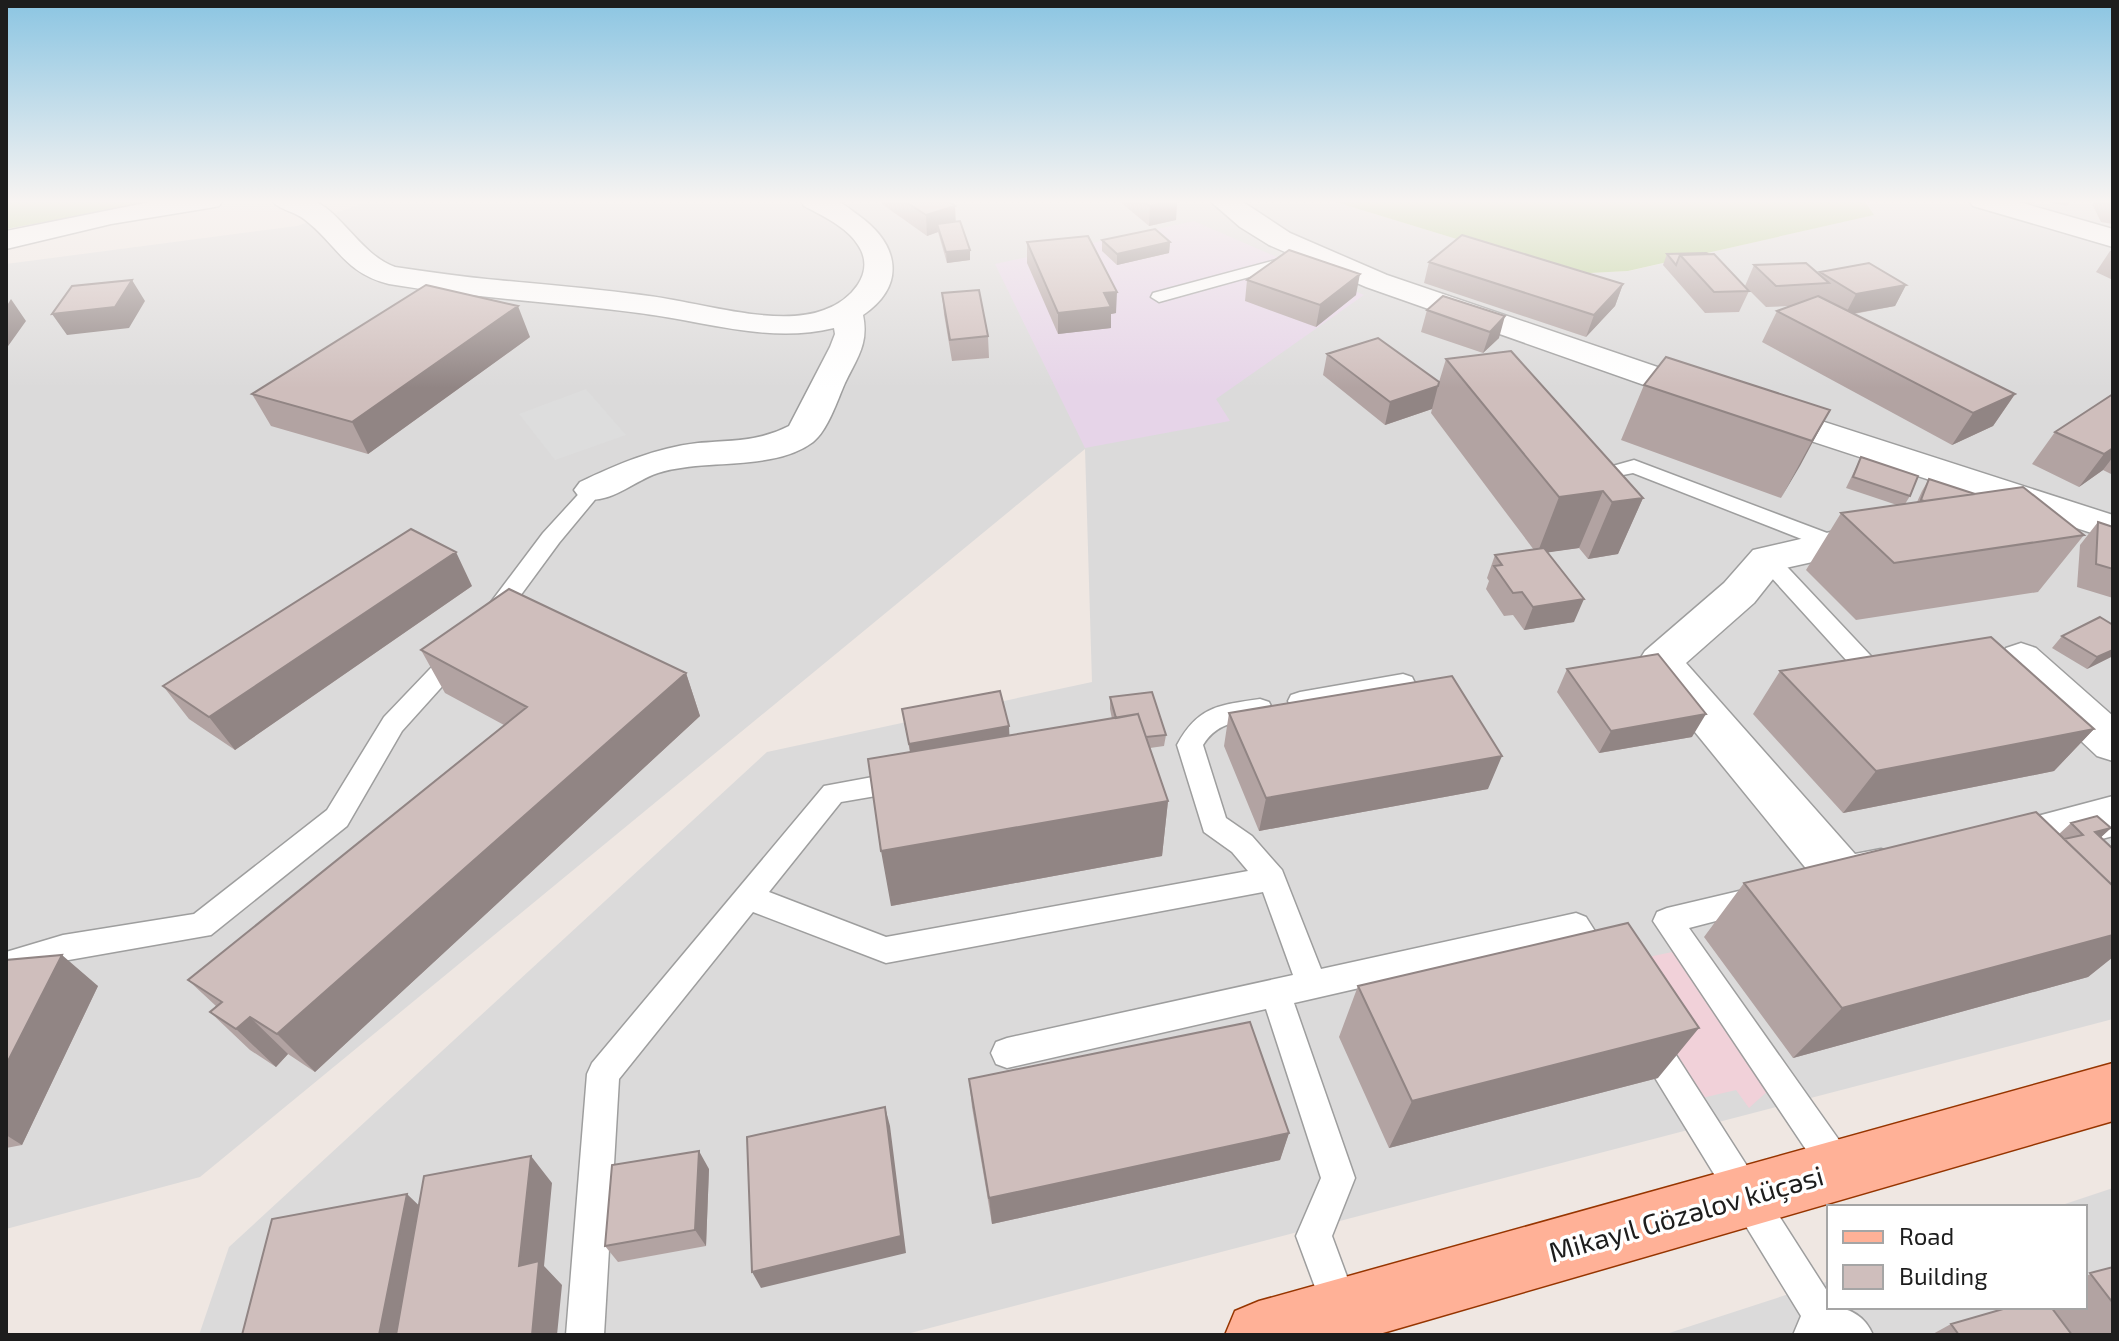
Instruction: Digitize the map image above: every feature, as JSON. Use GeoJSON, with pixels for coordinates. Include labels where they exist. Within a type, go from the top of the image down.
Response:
{"type":"FeatureCollection","features":[{"type":"Feature","properties":{"kind":"main road","name":"Mikayıl Gözəlov küçəsi"},"geometry":{"type":"LineString","coordinates":[[1259,1335],[2113,1092]]}},
{"type":"Feature","properties":{"kind":"street"},"geometry":{"type":"LineString","coordinates":[[361,263],[373,272],[472,288],[657,306],[788,326],[847,314],[865,299],[878,278],[879,263]]}},
{"type":"Feature","properties":{"kind":"street"},"geometry":{"type":"LineString","coordinates":[[1330,263],[1565,347],[2100,524]]}},
{"type":"Feature","properties":{"kind":"street"},"geometry":{"type":"LineString","coordinates":[[593,490],[647,464],[697,454],[770,448],[802,433],[851,334],[847,314]]}},
{"type":"Feature","properties":{"kind":"street"},"geometry":{"type":"LineString","coordinates":[[1981,528],[2100,524]]}},
{"type":"Feature","properties":{"kind":"street"},"geometry":{"type":"LineString","coordinates":[[1918,862],[1829,881],[1660,662],[1739,593],[1767,559],[1835,544],[1919,535]]}},
{"type":"Feature","properties":{"kind":"street"},"geometry":{"type":"LineString","coordinates":[[2006,661],[2113,743]]}},
{"type":"Feature","properties":{"kind":"street"},"geometry":{"type":"LineString","coordinates":[[2049,887],[1984,848],[2113,816]]}},
{"type":"Feature","properties":{"kind":"lane"},"geometry":{"type":"LineString","coordinates":[[1159,297],[1287,263]]}},
{"type":"Feature","properties":{"kind":"lane"},"geometry":{"type":"LineString","coordinates":[[1616,510],[1606,484],[1616,471],[1634,466],[1835,544]]}},
{"type":"Feature","properties":{"kind":"lane"},"geometry":{"type":"LineString","coordinates":[[6,965],[63,948],[201,926],[337,818],[393,724],[488,623],[551,538],[593,490]]}},
{"type":"Feature","properties":{"kind":"lane"},"geometry":{"type":"LineString","coordinates":[[1767,559],[1877,678]]}},
{"type":"Feature","properties":{"kind":"lane"},"geometry":{"type":"LineString","coordinates":[[1848,682],[1906,674]]}},
{"type":"Feature","properties":{"kind":"lane"},"geometry":{"type":"LineString","coordinates":[[1312,985],[1272,878],[1242,844],[1214,824],[1190,745],[1198,727],[1215,716],[1403,683]]}},
{"type":"Feature","properties":{"kind":"lane"},"geometry":{"type":"LineString","coordinates":[[585,1335],[603,1074],[833,793],[938,775]]}},
{"type":"Feature","properties":{"kind":"lane"},"geometry":{"type":"LineString","coordinates":[[748,897],[886,950],[1272,878]]}},
{"type":"Feature","properties":{"kind":"lane"},"geometry":{"type":"LineString","coordinates":[[1785,892],[1667,921],[1839,1169]]}},
{"type":"Feature","properties":{"kind":"lane"},"geometry":{"type":"LineString","coordinates":[[1007,1053],[1576,926],[1618,992]]}},
{"type":"Feature","properties":{"kind":"lane"},"geometry":{"type":"LineString","coordinates":[[1276,993],[1338,1178],[1314,1236],[1342,1312]]}},
{"type":"Feature","properties":{"kind":"lane"},"geometry":{"type":"LineString","coordinates":[[1635,1019],[1749,1198],[1816,1324],[1854,1335]]}},
{"type":"Feature","properties":{"kind":"shaded area"},"geometry":{"type":"Polygon","coordinates":[[[1290,263],[1364,295],[1216,399],[1230,421],[1085,448],[995,264],[1290,263]]]}},
{"type":"Feature","properties":{"kind":"shaded area"},"geometry":{"type":"Polygon","coordinates":[[[1534,263],[1571,274],[1629,271],[1666,263],[2113,263],[2113,1019],[903,1335],[199,1335],[229,1247],[767,752],[1092,682],[1085,449],[200,1177],[6,1229],[6,264],[1534,263]]]}},
{"type":"Feature","properties":{"kind":"shaded area"},"geometry":{"type":"Polygon","coordinates":[[[586,389],[626,435],[555,460],[519,414],[586,389]]]}},
{"type":"Feature","properties":{"kind":"shaded area"},"geometry":{"type":"Polygon","coordinates":[[[1677,951],[1770,1089],[1749,1108],[1736,1090],[1702,1098],[1615,964],[1677,951]]]}},
{"type":"Feature","properties":{"kind":"shaded area"},"geometry":{"type":"Polygon","coordinates":[[[2113,1188],[2113,1335],[1663,1335],[1827,1282],[1827,1309],[2087,1309],[2087,1205],[2062,1205],[2113,1188]]]}},
{"type":"Feature","properties":{"kind":"green space"},"geometry":{"type":"Polygon","coordinates":[[[1534,263],[1665,263],[1628,271],[1571,274],[1534,263]]]}},
{"type":"Feature","properties":{"kind":"building"},"geometry":{"type":"Polygon","coordinates":[[[1036,263],[1102,263],[1117,292],[1104,293],[1111,307],[1058,313],[1036,263]]]}},
{"type":"Feature","properties":{"kind":"building"},"geometry":{"type":"Polygon","coordinates":[[[1271,263],[1326,263],[1360,274],[1320,305],[1247,280],[1271,263]]]}},
{"type":"Feature","properties":{"kind":"building"},"geometry":{"type":"Polygon","coordinates":[[[1431,263],[1553,263],[1623,284],[1594,315],[1431,263]]]}},
{"type":"Feature","properties":{"kind":"building"},"geometry":{"type":"Polygon","coordinates":[[[1687,263],[1722,263],[1749,291],[1714,292],[1687,263]]]}},
{"type":"Feature","properties":{"kind":"building"},"geometry":{"type":"Polygon","coordinates":[[[1806,263],[1829,283],[1776,286],[1754,265],[1806,263]]]}},
{"type":"Feature","properties":{"kind":"building"},"geometry":{"type":"Polygon","coordinates":[[[1869,263],[1906,285],[1856,294],[1820,272],[1869,263]]]}},
{"type":"Feature","properties":{"kind":"building"},"geometry":{"type":"Polygon","coordinates":[[[132,280],[115,307],[52,314],[72,286],[132,280]]]}},
{"type":"Feature","properties":{"kind":"building"},"geometry":{"type":"Polygon","coordinates":[[[426,285],[518,306],[352,422],[252,394],[426,285]]]}},
{"type":"Feature","properties":{"kind":"building"},"geometry":{"type":"Polygon","coordinates":[[[979,290],[988,336],[950,340],[942,293],[979,290]]]}},
{"type":"Feature","properties":{"kind":"building"},"geometry":{"type":"Polygon","coordinates":[[[1443,296],[1505,316],[1490,332],[1427,310],[1443,296]]]}},
{"type":"Feature","properties":{"kind":"building"},"geometry":{"type":"Polygon","coordinates":[[[1818,296],[2015,394],[1973,413],[1777,311],[1818,296]]]}},
{"type":"Feature","properties":{"kind":"building"},"geometry":{"type":"Polygon","coordinates":[[[1378,338],[1439,382],[1438,386],[1390,402],[1327,354],[1378,338]]]}},
{"type":"Feature","properties":{"kind":"building"},"geometry":{"type":"Polygon","coordinates":[[[1511,351],[1643,498],[1612,502],[1603,491],[1559,497],[1446,359],[1511,351]]]}},
{"type":"Feature","properties":{"kind":"building"},"geometry":{"type":"Polygon","coordinates":[[[1666,357],[1830,410],[1812,441],[1644,385],[1666,357]]]}},
{"type":"Feature","properties":{"kind":"building"},"geometry":{"type":"Polygon","coordinates":[[[2113,394],[2113,448],[2104,454],[2055,432],[2113,394]]]}},
{"type":"Feature","properties":{"kind":"building"},"geometry":{"type":"Polygon","coordinates":[[[1861,457],[1918,476],[1910,496],[1853,477],[1861,457]]]}},
{"type":"Feature","properties":{"kind":"building"},"geometry":{"type":"Polygon","coordinates":[[[1929,479],[1975,494],[1921,500],[1929,479]]]}},
{"type":"Feature","properties":{"kind":"building"},"geometry":{"type":"Polygon","coordinates":[[[2023,487],[2084,535],[1894,563],[1841,513],[2023,487]]]}},
{"type":"Feature","properties":{"kind":"building"},"geometry":{"type":"Polygon","coordinates":[[[2098,522],[2113,527],[2113,569],[2096,564],[2098,522]]]}},
{"type":"Feature","properties":{"kind":"building"},"geometry":{"type":"Polygon","coordinates":[[[411,529],[456,552],[209,717],[163,686],[411,529]]]}},
{"type":"Feature","properties":{"kind":"building"},"geometry":{"type":"Polygon","coordinates":[[[1544,548],[1584,599],[1533,607],[1522,592],[1513,593],[1494,566],[1502,565],[1495,555],[1544,548]]]}},
{"type":"Feature","properties":{"kind":"building"},"geometry":{"type":"Polygon","coordinates":[[[509,589],[686,673],[277,1034],[250,1017],[236,1029],[210,1012],[222,1002],[188,980],[527,707],[421,650],[509,589]]]}},
{"type":"Feature","properties":{"kind":"building"},"geometry":{"type":"Polygon","coordinates":[[[2100,617],[2113,625],[2113,650],[2097,657],[2062,636],[2100,617]]]}},
{"type":"Feature","properties":{"kind":"building"},"geometry":{"type":"Polygon","coordinates":[[[1991,637],[2094,729],[1876,771],[1780,671],[1991,637]]]}},
{"type":"Feature","properties":{"kind":"building"},"geometry":{"type":"Polygon","coordinates":[[[1658,654],[1706,714],[1611,731],[1567,669],[1658,654]]]}},
{"type":"Feature","properties":{"kind":"building"},"geometry":{"type":"Polygon","coordinates":[[[1452,676],[1502,756],[1266,798],[1229,713],[1452,676]]]}},
{"type":"Feature","properties":{"kind":"building"},"geometry":{"type":"Polygon","coordinates":[[[1000,691],[1009,726],[909,744],[902,709],[1000,691]]]}},
{"type":"Feature","properties":{"kind":"building"},"geometry":{"type":"Polygon","coordinates":[[[1152,692],[1166,735],[1146,737],[1138,714],[1116,718],[1110,697],[1152,692]]]}},
{"type":"Feature","properties":{"kind":"building"},"geometry":{"type":"Polygon","coordinates":[[[1138,714],[1168,801],[881,851],[868,759],[1138,714]]]}},
{"type":"Feature","properties":{"kind":"building"},"geometry":{"type":"Polygon","coordinates":[[[2036,812],[2113,886],[2113,935],[1842,1008],[1744,883],[2036,812]]]}},
{"type":"Feature","properties":{"kind":"building"},"geometry":{"type":"Polygon","coordinates":[[[2097,816],[2111,828],[2095,832],[2113,849],[2113,886],[2064,839],[2083,835],[2071,823],[2097,816]]]}},
{"type":"Feature","properties":{"kind":"building"},"geometry":{"type":"Polygon","coordinates":[[[1628,923],[1699,1028],[1412,1101],[1358,986],[1628,923]]]}},
{"type":"Feature","properties":{"kind":"building"},"geometry":{"type":"Polygon","coordinates":[[[62,955],[6,1065],[6,960],[62,955]]]}},
{"type":"Feature","properties":{"kind":"building"},"geometry":{"type":"Polygon","coordinates":[[[1250,1022],[1289,1133],[989,1198],[969,1079],[1250,1022]]]}},
{"type":"Feature","properties":{"kind":"building"},"geometry":{"type":"Polygon","coordinates":[[[885,1107],[901,1236],[752,1272],[747,1137],[885,1107]]]}},
{"type":"Feature","properties":{"kind":"building"},"geometry":{"type":"Polygon","coordinates":[[[699,1151],[695,1230],[605,1246],[612,1165],[699,1151]]]}},
{"type":"Feature","properties":{"kind":"building"},"geometry":{"type":"Polygon","coordinates":[[[531,1156],[519,1266],[539,1261],[532,1335],[396,1335],[424,1176],[531,1156]]]}},
{"type":"Feature","properties":{"kind":"building"},"geometry":{"type":"Polygon","coordinates":[[[407,1194],[379,1335],[242,1335],[272,1219],[407,1194]]]}},
{"type":"Feature","properties":{"kind":"building"},"geometry":{"type":"Polygon","coordinates":[[[2113,1267],[2113,1303],[2090,1273],[2113,1267]]]}},
{"type":"Feature","properties":{"kind":"building"},"geometry":{"type":"Polygon","coordinates":[[[2003,1309],[2052,1309],[2072,1335],[1959,1335],[1951,1324],[2003,1309]]]}}]}
